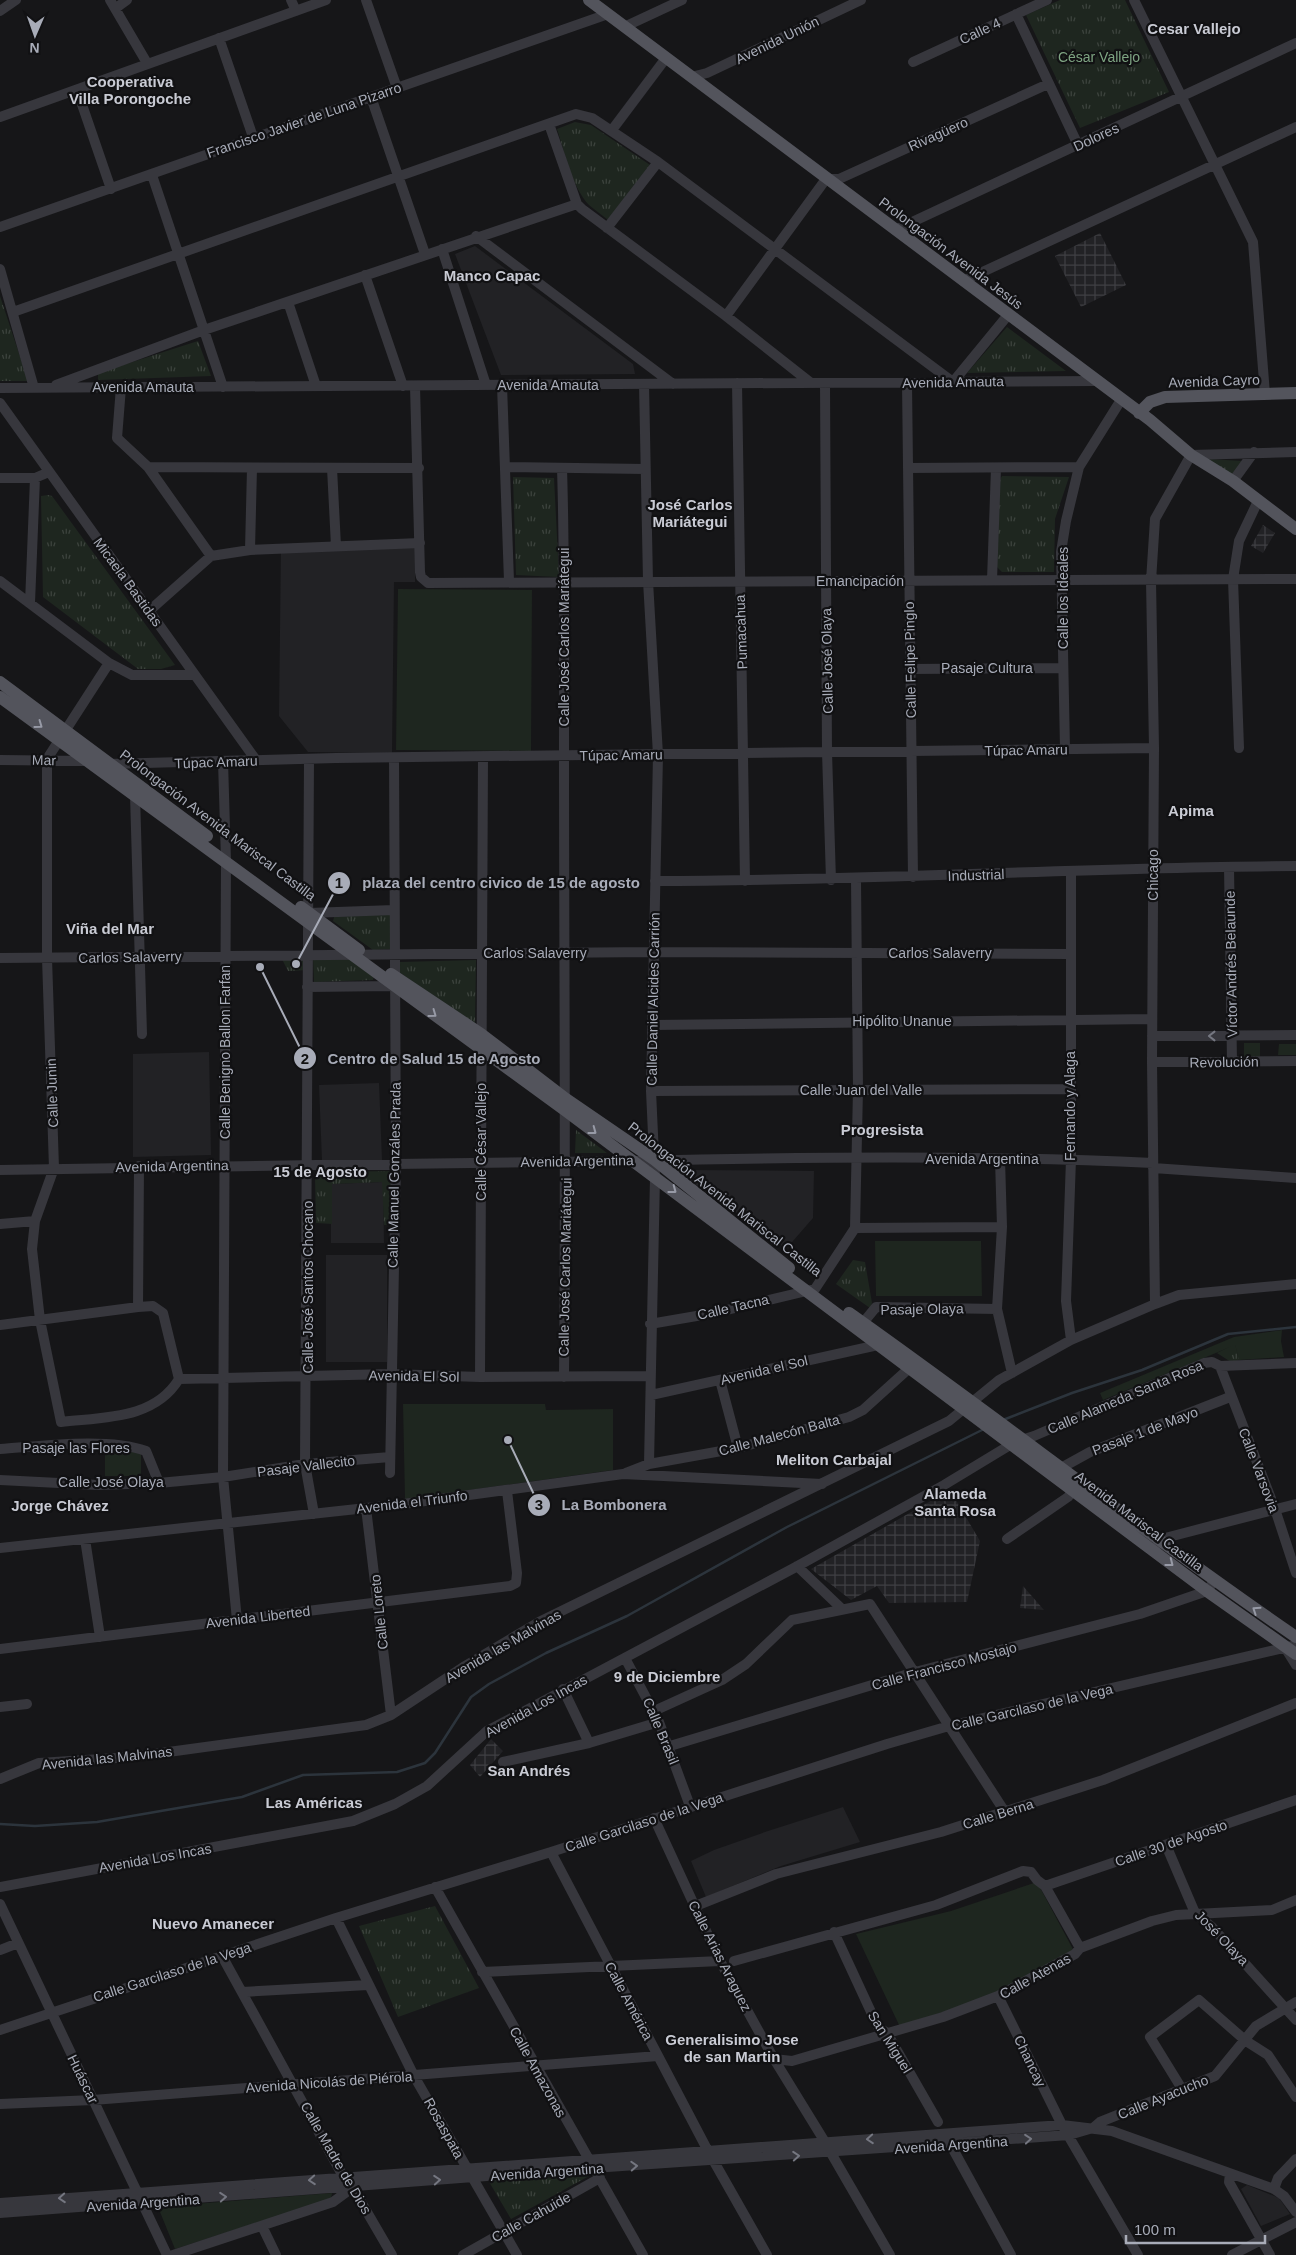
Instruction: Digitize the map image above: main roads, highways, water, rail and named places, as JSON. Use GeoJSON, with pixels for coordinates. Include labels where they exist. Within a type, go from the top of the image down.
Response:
{"type":"FeatureCollection","features":[{"type":"Feature","properties":{"kind":"main road","name":"Prolongación Avenida Jesús"},"geometry":{"type":"LineString","coordinates":[[588,0],[1139,413],[1191,455],[1233,481],[1296,529]]}},
{"type":"Feature","properties":{"kind":"main road","name":"Avenida Cayro"},"geometry":{"type":"LineString","coordinates":[[1139,413],[1150,402],[1165,397],[1296,393]]}},
{"type":"Feature","properties":{"kind":"main road","name":"Prolongación Avenida Mariscal Castilla"},"geometry":{"type":"LineString","coordinates":[[0,682],[62,735],[89,761],[138,790],[309,918],[366,955],[394,981],[481,1050],[655,1160],[811,1290]]}},
{"type":"Feature","properties":{"kind":"main road","name":"Prolongación Avenida Mariscal Castilla"},"geometry":{"type":"LineString","coordinates":[[0,697],[112,765],[138,790]]}},
{"type":"Feature","properties":{"kind":"main road","name":"Prolongación Avenida Mariscal Castilla"},"geometry":{"type":"LineString","coordinates":[[309,918],[351,955],[481,1034],[634,1161],[914,1364],[974,1410]]}},
{"type":"Feature","properties":{"kind":"main road","name":"Prolongación Avenida Mariscal Castilla"},"geometry":{"type":"LineString","coordinates":[[860,1326],[878,1345],[914,1364]]}},
{"type":"Feature","properties":{"kind":"main road","name":"Avenida Mariscal Castilla"},"geometry":{"type":"LineString","coordinates":[[974,1410],[1293,1649]]}},
{"type":"Feature","properties":{"kind":"main road","name":"Avenida Mariscal Castilla"},"geometry":{"type":"LineString","coordinates":[[1016,1442],[1062,1468],[1077,1486]]}},
{"type":"Feature","properties":{"kind":"main road","name":"Avenida Mariscal Castilla"},"geometry":{"type":"LineString","coordinates":[[1211,1586],[1296,1637]]}},
{"type":"Feature","properties":{"kind":"waterway"},"geometry":{"type":"LineString","coordinates":[[1003,1420],[1072,1393],[1142,1370],[1228,1334],[1296,1327]]}},
{"type":"Feature","properties":{"kind":"waterway"},"geometry":{"type":"LineString","coordinates":[[0,1824],[35,1826],[97,1822],[242,1797],[303,1775],[397,1772],[425,1763],[435,1753],[471,1697],[489,1684],[546,1653],[627,1616],[787,1527],[984,1429]]}},
{"type":"Feature","properties":{"kind":"place","name":"plaza del centro civico de 15 de agosto"},"geometry":{"type":"Point","coordinates":[296,964]}},
{"type":"Feature","properties":{"kind":"place","name":"Centro de Salud 15 de Agosto"},"geometry":{"type":"Point","coordinates":[260,967]}},
{"type":"Feature","properties":{"kind":"place","name":"La Bombonera"},"geometry":{"type":"Point","coordinates":[508,1440]}},
{"type":"Feature","properties":{"kind":"district","name":"Cesar Vallejo"},"geometry":{"type":"Point","coordinates":[1194,29]}},
{"type":"Feature","properties":{"kind":"district","name":"Cooperativa Villa Porongoche"},"geometry":{"type":"Point","coordinates":[130,90]}},
{"type":"Feature","properties":{"kind":"district","name":"Manco Capac"},"geometry":{"type":"Point","coordinates":[492,276]}},
{"type":"Feature","properties":{"kind":"district","name":"José Carlos Mariátegui"},"geometry":{"type":"Point","coordinates":[690,514]}},
{"type":"Feature","properties":{"kind":"district","name":"Apima"},"geometry":{"type":"Point","coordinates":[1191,811]}},
{"type":"Feature","properties":{"kind":"district","name":"Viña del Mar"},"geometry":{"type":"Point","coordinates":[110,929]}},
{"type":"Feature","properties":{"kind":"district","name":"Progresista"},"geometry":{"type":"Point","coordinates":[882,1130]}},
{"type":"Feature","properties":{"kind":"district","name":"15 de Agosto"},"geometry":{"type":"Point","coordinates":[320,1172]}},
{"type":"Feature","properties":{"kind":"district","name":"Meliton Carbajal"},"geometry":{"type":"Point","coordinates":[834,1460]}},
{"type":"Feature","properties":{"kind":"district","name":"Alameda Santa Rosa"},"geometry":{"type":"Point","coordinates":[955,1502]}},
{"type":"Feature","properties":{"kind":"district","name":"Jorge Chávez"},"geometry":{"type":"Point","coordinates":[60,1506]}},
{"type":"Feature","properties":{"kind":"district","name":"9 de Diciembre"},"geometry":{"type":"Point","coordinates":[667,1677]}},
{"type":"Feature","properties":{"kind":"district","name":"San Andrés"},"geometry":{"type":"Point","coordinates":[529,1771]}},
{"type":"Feature","properties":{"kind":"district","name":"Las Américas"},"geometry":{"type":"Point","coordinates":[314,1803]}},
{"type":"Feature","properties":{"kind":"district","name":"Nuevo Amanecer"},"geometry":{"type":"Point","coordinates":[213,1924]}},
{"type":"Feature","properties":{"kind":"district","name":"Generalisimo Jose de san Martin"},"geometry":{"type":"Point","coordinates":[732,2048]}},
{"type":"Feature","properties":{"kind":"park label","name":"César Vallejo"},"geometry":{"type":"Point","coordinates":[1099,57]}}]}
